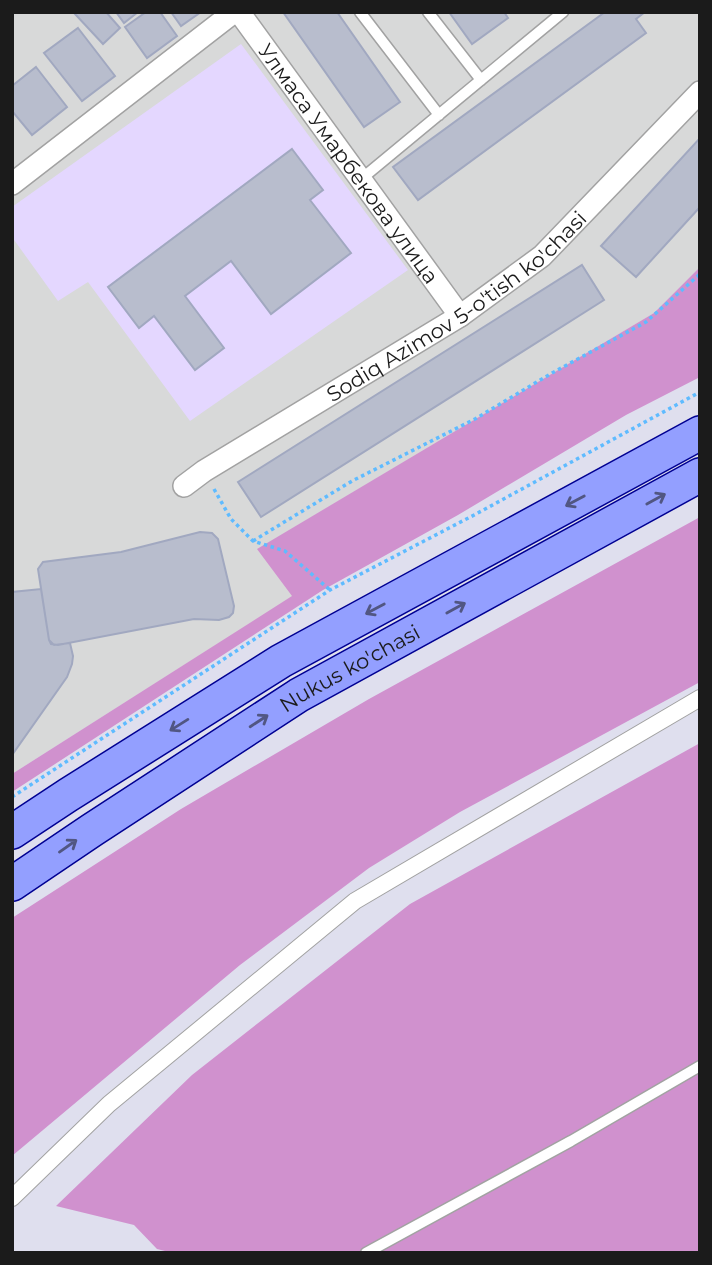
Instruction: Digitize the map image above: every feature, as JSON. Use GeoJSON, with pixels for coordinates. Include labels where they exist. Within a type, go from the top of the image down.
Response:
{"type":"FeatureCollection","features":[{"type":"Feature","properties":{"kind":"main road","name":"Nukus ko'chasi"},"geometry":{"type":"LineString","coordinates":[[12,832],[281,661],[700,433]]}},
{"type":"Feature","properties":{"kind":"main road","name":"Nukus ko'chasi"},"geometry":{"type":"LineString","coordinates":[[12,884],[299,695],[700,475]]}},
{"type":"Feature","properties":{"kind":"street"},"geometry":{"type":"LineString","coordinates":[[12,184],[234,12]]}},
{"type":"Feature","properties":{"kind":"street","name":"Улмаса Умарбекова улица"},"geometry":{"type":"LineString","coordinates":[[239,12],[460,316]]}},
{"type":"Feature","properties":{"kind":"street","name":"Sodiq Azimov 5-o'tish ko'chasi"},"geometry":{"type":"LineString","coordinates":[[184,486],[204,471],[460,316],[542,256],[700,92]]}},
{"type":"Feature","properties":{"kind":"street"},"geometry":{"type":"LineString","coordinates":[[12,1198],[108,1104],[355,901],[700,698]]}},
{"type":"Feature","properties":{"kind":"lane"},"geometry":{"type":"LineString","coordinates":[[360,12],[439,116]]}},
{"type":"Feature","properties":{"kind":"lane"},"geometry":{"type":"LineString","coordinates":[[428,12],[481,80]]}},
{"type":"Feature","properties":{"kind":"lane"},"geometry":{"type":"LineString","coordinates":[[360,180],[564,12]]}},
{"type":"Feature","properties":{"kind":"lane"},"geometry":{"type":"LineString","coordinates":[[366,1253],[700,1066]]}},
{"type":"Feature","properties":{"kind":"path"},"geometry":{"type":"LineString","coordinates":[[253,541],[352,481],[475,419],[552,373],[646,323],[700,274]]}},
{"type":"Feature","properties":{"kind":"path"},"geometry":{"type":"LineString","coordinates":[[12,797],[330,590],[700,393]]}},
{"type":"Feature","properties":{"kind":"path"},"geometry":{"type":"LineString","coordinates":[[204,471],[231,519],[253,541],[285,551],[330,590]]}},
{"type":"Feature","properties":{"kind":"shaded area"},"geometry":{"type":"Polygon","coordinates":[[[12,12],[700,12],[700,267],[654,313],[258,549],[293,596],[12,774],[12,12]]]}},
{"type":"Feature","properties":{"kind":"shaded area"},"geometry":{"type":"Polygon","coordinates":[[[241,44],[408,270],[190,421],[88,282],[58,301],[12,237],[12,207],[241,44]]]}},
{"type":"Feature","properties":{"kind":"shaded area"},"geometry":{"type":"Polygon","coordinates":[[[700,267],[700,377],[626,415],[458,515],[323,590],[12,792],[12,774],[292,596],[257,549],[654,313],[700,267]]]}},
{"type":"Feature","properties":{"kind":"shaded area"},"geometry":{"type":"Polygon","coordinates":[[[700,517],[700,682],[460,812],[369,868],[240,965],[12,1156],[12,918],[181,809],[369,699],[700,517]]]}},
{"type":"Feature","properties":{"kind":"shaded area"},"geometry":{"type":"Polygon","coordinates":[[[700,743],[700,1253],[173,1253],[157,1249],[134,1225],[56,1206],[192,1075],[410,904],[700,743]]]}},
{"type":"Feature","properties":{"kind":"building"},"geometry":{"type":"Polygon","coordinates":[[[106,12],[120,28],[103,44],[75,14],[106,12]]]}},
{"type":"Feature","properties":{"kind":"building"},"geometry":{"type":"Polygon","coordinates":[[[116,12],[138,12],[124,23],[116,12]]]}},
{"type":"Feature","properties":{"kind":"building"},"geometry":{"type":"Polygon","coordinates":[[[146,12],[160,12],[177,36],[147,58],[125,27],[146,12]]]}},
{"type":"Feature","properties":{"kind":"building"},"geometry":{"type":"Polygon","coordinates":[[[171,12],[201,12],[181,26],[171,12]]]}},
{"type":"Feature","properties":{"kind":"building"},"geometry":{"type":"Polygon","coordinates":[[[283,12],[337,12],[400,102],[364,127],[283,12]]]}},
{"type":"Feature","properties":{"kind":"building"},"geometry":{"type":"Polygon","coordinates":[[[449,12],[504,12],[508,18],[472,44],[449,12]]]}},
{"type":"Feature","properties":{"kind":"building"},"geometry":{"type":"Polygon","coordinates":[[[605,12],[645,12],[636,19],[646,33],[418,200],[393,167],[605,12]]]}},
{"type":"Feature","properties":{"kind":"building"},"geometry":{"type":"Polygon","coordinates":[[[78,28],[115,76],[82,101],[44,53],[78,28]]]}},
{"type":"Feature","properties":{"kind":"building"},"geometry":{"type":"Polygon","coordinates":[[[36,67],[67,107],[32,135],[12,111],[12,86],[36,67]]]}},
{"type":"Feature","properties":{"kind":"building"},"geometry":{"type":"Polygon","coordinates":[[[700,138],[700,207],[636,277],[601,246],[700,138]]]}},
{"type":"Feature","properties":{"kind":"building"},"geometry":{"type":"Polygon","coordinates":[[[292,149],[323,190],[310,200],[351,253],[271,314],[231,261],[185,296],[224,348],[195,370],[154,316],[139,328],[108,287],[292,149]]]}},
{"type":"Feature","properties":{"kind":"building"},"geometry":{"type":"Polygon","coordinates":[[[582,265],[604,300],[261,517],[238,482],[582,265]]]}},
{"type":"Feature","properties":{"kind":"building"},"geometry":{"type":"Polygon","coordinates":[[[200,532],[212,533],[218,539],[234,606],[229,617],[219,620],[194,619],[58,645],[51,644],[38,569],[43,562],[121,552],[200,532]]]}},
{"type":"Feature","properties":{"kind":"building"},"geometry":{"type":"Polygon","coordinates":[[[41,589],[49,640],[54,645],[70,643],[72,664],[67,677],[12,755],[12,592],[41,589]]]}}]}
